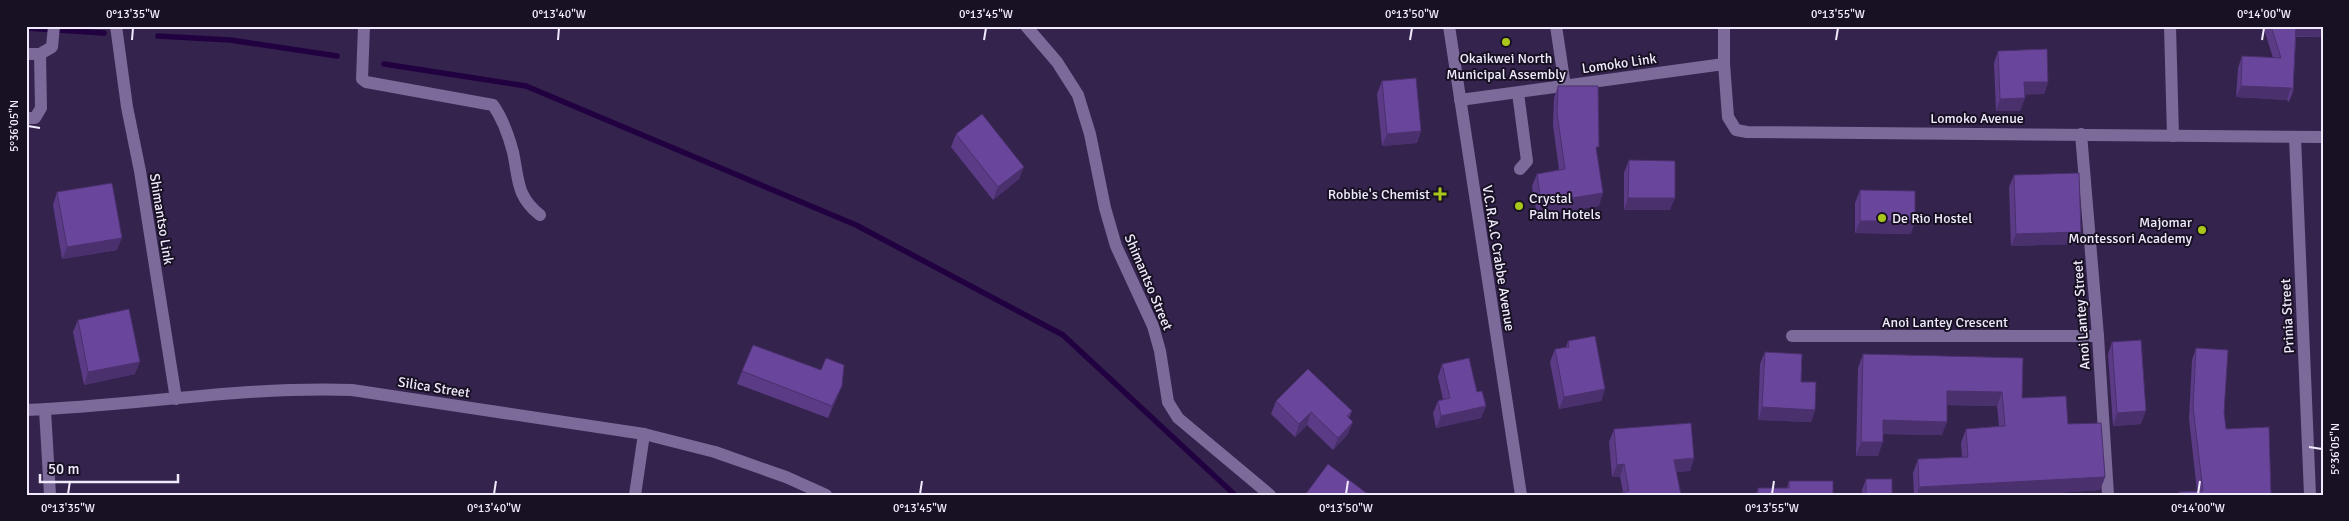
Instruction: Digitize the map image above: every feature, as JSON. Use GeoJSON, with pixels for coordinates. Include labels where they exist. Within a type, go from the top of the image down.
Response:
{"type":"FeatureCollection","features":[{"type":"Feature","properties":{"kind":"street"},"geometry":{"type":"LineString","coordinates":[[364,26],[362,79],[366,82],[493,105],[500,114],[513,151],[519,190],[530,207],[540,215]]}},
{"type":"Feature","properties":{"kind":"street","name":"Shimantso Street"},"geometry":{"type":"LineString","coordinates":[[1026,26],[1057,62],[1078,95],[1090,134],[1105,208],[1116,246],[1153,326],[1160,351],[1168,402],[1178,418],[1270,495]]}},
{"type":"Feature","properties":{"kind":"street","name":"V.C.R.A.C Crabbe Avenue"},"geometry":{"type":"LineString","coordinates":[[1449,26],[1521,495]]}},
{"type":"Feature","properties":{"kind":"street"},"geometry":{"type":"LineString","coordinates":[[1556,26],[1564,86]]}},
{"type":"Feature","properties":{"kind":"street","name":"Lomoko Avenue"},"geometry":{"type":"LineString","coordinates":[[1724,26],[1724,64],[1728,117],[1736,130],[1747,132],[2323,137]]}},
{"type":"Feature","properties":{"kind":"street"},"geometry":{"type":"LineString","coordinates":[[2170,26],[2173,136]]}},
{"type":"Feature","properties":{"kind":"street","name":"Shimantso Link"},"geometry":{"type":"LineString","coordinates":[[116,27],[117,43],[176,399]]}},
{"type":"Feature","properties":{"kind":"street"},"geometry":{"type":"LineString","coordinates":[[26,54],[40,54],[52,47],[54,29]]}},
{"type":"Feature","properties":{"kind":"street"},"geometry":{"type":"LineString","coordinates":[[26,118],[35,118],[41,108],[40,54]]}},
{"type":"Feature","properties":{"kind":"street","name":"Lomoko Link"},"geometry":{"type":"LineString","coordinates":[[1460,100],[1724,64]]}},
{"type":"Feature","properties":{"kind":"street"},"geometry":{"type":"LineString","coordinates":[[1518,93],[1527,150],[1527,161],[1520,169]]}},
{"type":"Feature","properties":{"kind":"street","name":"Anoi Lantey Street"},"geometry":{"type":"LineString","coordinates":[[2081,134],[2098,336],[2108,495]]}},
{"type":"Feature","properties":{"kind":"street","name":"Prinia Street"},"geometry":{"type":"LineString","coordinates":[[2295,137],[2310,495]]}},
{"type":"Feature","properties":{"kind":"street","name":"Anoi Lantey Crescent"},"geometry":{"type":"LineString","coordinates":[[1792,336],[2098,336]]}},
{"type":"Feature","properties":{"kind":"street","name":"Silica Street"},"geometry":{"type":"LineString","coordinates":[[26,410],[313,388],[352,390],[644,434],[715,452],[786,477],[826,495]]}},
{"type":"Feature","properties":{"kind":"street"},"geometry":{"type":"LineString","coordinates":[[45,410],[50,495]]}},
{"type":"Feature","properties":{"kind":"street"},"geometry":{"type":"LineString","coordinates":[[635,495],[644,434]]}},
{"type":"Feature","properties":{"kind":"building"},"geometry":{"type":"Polygon","coordinates":[[[2271,26],[2296,26],[2293,91],[2291,88],[2241,86],[2242,56],[2281,58],[2271,26]]]}},
{"type":"Feature","properties":{"kind":"building"},"geometry":{"type":"Polygon","coordinates":[[[2047,49],[2048,82],[2024,82],[2025,98],[2000,99],[1998,51],[2047,49]]]}},
{"type":"Feature","properties":{"kind":"building"},"geometry":{"type":"Polygon","coordinates":[[[1416,78],[1421,131],[1387,134],[1382,81],[1416,78]]]}},
{"type":"Feature","properties":{"kind":"building"},"geometry":{"type":"Polygon","coordinates":[[[1558,86],[1598,86],[1599,147],[1596,147],[1603,193],[1541,203],[1537,174],[1565,169],[1557,113],[1558,86]]]}},
{"type":"Feature","properties":{"kind":"building"},"geometry":{"type":"Polygon","coordinates":[[[982,114],[1024,167],[998,187],[956,134],[982,114]]]}},
{"type":"Feature","properties":{"kind":"building"},"geometry":{"type":"Polygon","coordinates":[[[1629,160],[1675,161],[1675,198],[1628,198],[1629,160]]]}},
{"type":"Feature","properties":{"kind":"building"},"geometry":{"type":"Polygon","coordinates":[[[2079,173],[2081,232],[2016,234],[2014,175],[2079,173]]]}},
{"type":"Feature","properties":{"kind":"building"},"geometry":{"type":"Polygon","coordinates":[[[112,183],[122,238],[67,247],[57,192],[112,183]]]}},
{"type":"Feature","properties":{"kind":"building"},"geometry":{"type":"Polygon","coordinates":[[[1860,190],[1915,191],[1915,221],[1860,221],[1860,190]]]}},
{"type":"Feature","properties":{"kind":"building"},"geometry":{"type":"Polygon","coordinates":[[[129,309],[140,362],[88,372],[78,320],[129,309]]]}},
{"type":"Feature","properties":{"kind":"building"},"geometry":{"type":"Polygon","coordinates":[[[1595,336],[1605,389],[1564,397],[1555,349],[1569,347],[1568,341],[1595,336]]]}},
{"type":"Feature","properties":{"kind":"building"},"geometry":{"type":"Polygon","coordinates":[[[2141,340],[2146,411],[2117,413],[2112,342],[2141,340]]]}},
{"type":"Feature","properties":{"kind":"building"},"geometry":{"type":"Polygon","coordinates":[[[753,345],[821,370],[826,358],[844,365],[842,386],[832,406],[742,371],[753,345]]]}},
{"type":"Feature","properties":{"kind":"building"},"geometry":{"type":"Polygon","coordinates":[[[2196,348],[2228,350],[2224,412],[2226,429],[2269,427],[2271,495],[2179,495],[2179,492],[2203,491],[2193,407],[2196,348]]]}},
{"type":"Feature","properties":{"kind":"building"},"geometry":{"type":"Polygon","coordinates":[[[1765,352],[1802,354],[1801,382],[1816,382],[1815,410],[1762,407],[1765,352]]]}},
{"type":"Feature","properties":{"kind":"building"},"geometry":{"type":"Polygon","coordinates":[[[1863,354],[2023,358],[2022,398],[2066,396],[2068,424],[2101,423],[2105,477],[1919,487],[1918,459],[1968,457],[1966,429],[2005,426],[2002,392],[1947,391],[1947,422],[1883,420],[1883,442],[1861,442],[1863,354]]]}},
{"type":"Feature","properties":{"kind":"building"},"geometry":{"type":"Polygon","coordinates":[[[1469,358],[1477,392],[1482,391],[1486,406],[1441,416],[1438,401],[1450,398],[1442,364],[1469,358]]]}},
{"type":"Feature","properties":{"kind":"building"},"geometry":{"type":"Polygon","coordinates":[[[1308,369],[1352,411],[1347,416],[1353,422],[1338,438],[1311,412],[1299,424],[1276,401],[1308,369]]]}},
{"type":"Feature","properties":{"kind":"building"},"geometry":{"type":"Polygon","coordinates":[[[1691,423],[1694,458],[1674,460],[1681,495],[1614,495],[1629,491],[1624,464],[1617,465],[1614,429],[1691,423]]]}},
{"type":"Feature","properties":{"kind":"building"},"geometry":{"type":"Polygon","coordinates":[[[1328,464],[1369,495],[1305,495],[1328,464]]]}},
{"type":"Feature","properties":{"kind":"building"},"geometry":{"type":"Polygon","coordinates":[[[1866,479],[1892,479],[1892,495],[1866,495],[1866,479]]]}},
{"type":"Feature","properties":{"kind":"building"},"geometry":{"type":"Polygon","coordinates":[[[1789,481],[1833,481],[1833,495],[1758,495],[1758,488],[1789,488],[1789,481]]]}},
{"type":"Feature","properties":{"kind":"waterway"},"geometry":{"type":"LineString","coordinates":[[26,28],[104,33]]}},
{"type":"Feature","properties":{"kind":"waterway"},"geometry":{"type":"LineString","coordinates":[[158,36],[230,40],[337,56]]}},
{"type":"Feature","properties":{"kind":"waterway"},"geometry":{"type":"LineString","coordinates":[[384,64],[526,86],[856,225],[1063,335],[1235,495]]}},
{"type":"Feature","properties":{"kind":"place","name":"Okaikwei North Municipal Assembly"},"geometry":{"type":"Point","coordinates":[1506,42]}},
{"type":"Feature","properties":{"kind":"place","name":"Robbie's Chemist"},"geometry":{"type":"Point","coordinates":[1440,194]}},
{"type":"Feature","properties":{"kind":"place","name":"Crystal Palm Hotels"},"geometry":{"type":"Point","coordinates":[1519,206]}},
{"type":"Feature","properties":{"kind":"place","name":"De Rio Hostel"},"geometry":{"type":"Point","coordinates":[1882,218]}},
{"type":"Feature","properties":{"kind":"place","name":"Majomar Montessori Academy"},"geometry":{"type":"Point","coordinates":[2202,230]}}]}
